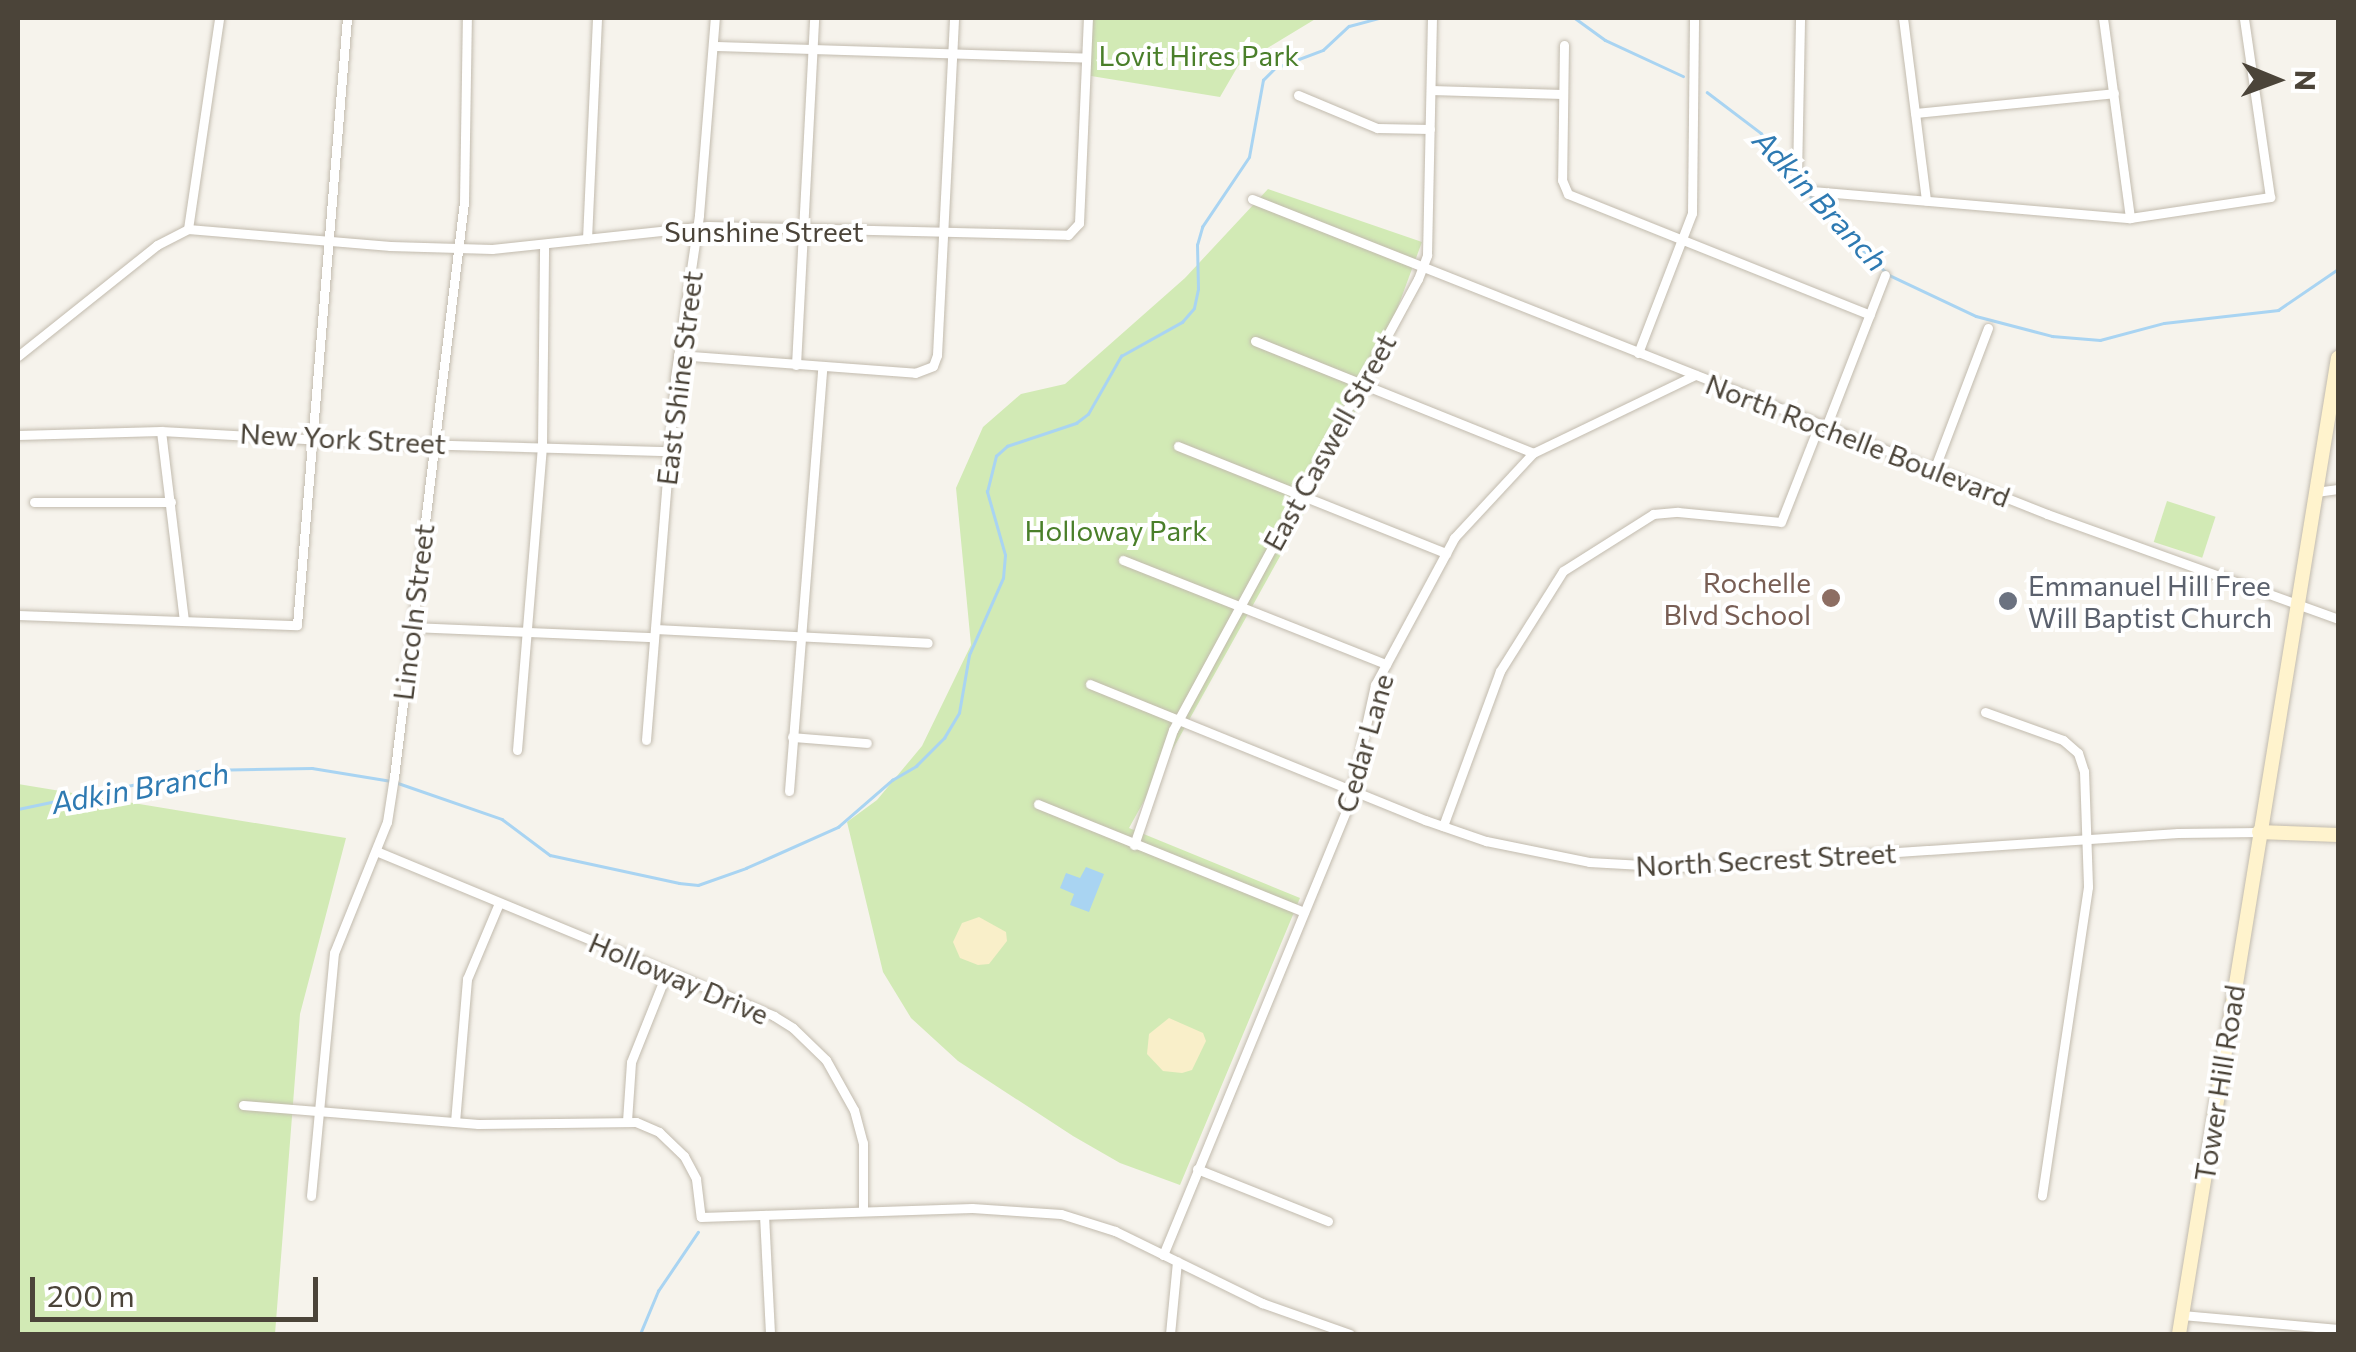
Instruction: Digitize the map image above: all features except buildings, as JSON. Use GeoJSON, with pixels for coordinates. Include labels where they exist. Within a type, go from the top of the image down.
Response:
{"type":"FeatureCollection","features":[{"type":"Feature","properties":{"kind":"street"},"geometry":{"type":"LineString","coordinates":[[18,356],[157,245],[188,229],[219,18]]}},
{"type":"Feature","properties":{"kind":"street"},"geometry":{"type":"LineString","coordinates":[[18,615],[297,625],[346,18]]}},
{"type":"Feature","properties":{"kind":"street","name":"Lincoln Street"},"geometry":{"type":"LineString","coordinates":[[310,1196],[334,953],[387,822],[393,782],[459,248],[466,149],[467,18]]}},
{"type":"Feature","properties":{"kind":"street"},"geometry":{"type":"LineString","coordinates":[[587,239],[597,18]]}},
{"type":"Feature","properties":{"kind":"street","name":"East Shine Street"},"geometry":{"type":"LineString","coordinates":[[646,740],[678,355],[697,227],[715,18]]}},
{"type":"Feature","properties":{"kind":"street"},"geometry":{"type":"LineString","coordinates":[[796,364],[814,18]]}},
{"type":"Feature","properties":{"kind":"street"},"geometry":{"type":"LineString","coordinates":[[678,355],[915,374],[933,366],[937,355],[954,18]]}},
{"type":"Feature","properties":{"kind":"street"},"geometry":{"type":"LineString","coordinates":[[713,46],[1086,58],[1088,18]]}},
{"type":"Feature","properties":{"kind":"street","name":"East Caswell Street"},"geometry":{"type":"LineString","coordinates":[[1134,845],[1178,720],[1423,267],[1427,255],[1432,18]]}},
{"type":"Feature","properties":{"kind":"street"},"geometry":{"type":"LineString","coordinates":[[1638,353],[1692,213],[1694,18]]}},
{"type":"Feature","properties":{"kind":"street"},"geometry":{"type":"LineString","coordinates":[[1798,178],[1800,18]]}},
{"type":"Feature","properties":{"kind":"street"},"geometry":{"type":"LineString","coordinates":[[1903,18],[1926,201]]}},
{"type":"Feature","properties":{"kind":"street"},"geometry":{"type":"LineString","coordinates":[[2104,18],[2130,218]]}},
{"type":"Feature","properties":{"kind":"street"},"geometry":{"type":"LineString","coordinates":[[1812,191],[2130,218],[2270,197],[2244,18]]}},
{"type":"Feature","properties":{"kind":"street"},"geometry":{"type":"LineString","coordinates":[[1564,45],[1563,187],[1568,194],[1870,314]]}},
{"type":"Feature","properties":{"kind":"street","name":"Sunshine Street"},"geometry":{"type":"LineString","coordinates":[[188,229],[459,248],[544,244],[697,227],[1068,235],[1079,223],[1086,58]]}},
{"type":"Feature","properties":{"kind":"street"},"geometry":{"type":"LineString","coordinates":[[1431,90],[1562,94]]}},
{"type":"Feature","properties":{"kind":"street"},"geometry":{"type":"LineString","coordinates":[[1915,113],[2114,93]]}},
{"type":"Feature","properties":{"kind":"street"},"geometry":{"type":"LineString","coordinates":[[1298,95],[1377,128],[1430,129]]}},
{"type":"Feature","properties":{"kind":"street","name":"North Rochelle Boulevard"},"geometry":{"type":"LineString","coordinates":[[1252,199],[1934,470],[2296,606],[2338,618]]}},
{"type":"Feature","properties":{"kind":"street"},"geometry":{"type":"LineString","coordinates":[[517,750],[542,446],[544,244]]}},
{"type":"Feature","properties":{"kind":"street"},"geometry":{"type":"LineString","coordinates":[[1443,826],[1500,671],[1562,570],[1653,514],[1678,512],[1780,522],[1886,275]]}},
{"type":"Feature","properties":{"kind":"street"},"geometry":{"type":"LineString","coordinates":[[1934,470],[1988,328]]}},
{"type":"Feature","properties":{"kind":"street"},"geometry":{"type":"LineString","coordinates":[[1255,341],[1534,453]]}},
{"type":"Feature","properties":{"kind":"street","name":"Tower Hill Road"},"geometry":{"type":"LineString","coordinates":[[2179,1334],[2338,358]]}},
{"type":"Feature","properties":{"kind":"street"},"geometry":{"type":"LineString","coordinates":[[789,792],[822,367]]}},
{"type":"Feature","properties":{"kind":"street","name":"Cedar Lane"},"geometry":{"type":"LineString","coordinates":[[1162,1254],[1352,790],[1374,686],[1454,538],[1534,453],[1695,376]]}},
{"type":"Feature","properties":{"kind":"street"},"geometry":{"type":"LineString","coordinates":[[161,430],[184,620]]}},
{"type":"Feature","properties":{"kind":"street","name":"New York Street"},"geometry":{"type":"LineString","coordinates":[[18,435],[161,430],[312,440],[669,451]]}},
{"type":"Feature","properties":{"kind":"street"},"geometry":{"type":"LineString","coordinates":[[1178,446],[1446,553]]}},
{"type":"Feature","properties":{"kind":"street"},"geometry":{"type":"LineString","coordinates":[[2316,492],[2338,490]]}},
{"type":"Feature","properties":{"kind":"street"},"geometry":{"type":"LineString","coordinates":[[34,502],[171,502]]}},
{"type":"Feature","properties":{"kind":"street"},"geometry":{"type":"LineString","coordinates":[[1123,560],[1386,664]]}},
{"type":"Feature","properties":{"kind":"street"},"geometry":{"type":"LineString","coordinates":[[411,627],[801,634],[928,644]]}},
{"type":"Feature","properties":{"kind":"street","name":"North Secrest Street"},"geometry":{"type":"LineString","coordinates":[[1090,684],[1443,826],[1540,855],[1662,866],[2258,832]]}},
{"type":"Feature","properties":{"kind":"street"},"geometry":{"type":"LineString","coordinates":[[1985,712],[2063,740],[2078,754],[2084,771],[2088,887],[2042,1196]]}},
{"type":"Feature","properties":{"kind":"street"},"geometry":{"type":"LineString","coordinates":[[792,737],[867,744]]}},
{"type":"Feature","properties":{"kind":"street"},"geometry":{"type":"LineString","coordinates":[[1038,804],[1304,912]]}},
{"type":"Feature","properties":{"kind":"street"},"geometry":{"type":"LineString","coordinates":[[2258,832],[2338,835]]}},
{"type":"Feature","properties":{"kind":"street","name":"Holloway Drive"},"geometry":{"type":"LineString","coordinates":[[376,851],[774,1016],[826,1060],[850,1099],[861,1132],[863,1210]]}},
{"type":"Feature","properties":{"kind":"street"},"geometry":{"type":"LineString","coordinates":[[454,1122],[467,979],[499,903]]}},
{"type":"Feature","properties":{"kind":"street"},"geometry":{"type":"LineString","coordinates":[[627,1121],[632,1062],[667,972]]}},
{"type":"Feature","properties":{"kind":"street"},"geometry":{"type":"LineString","coordinates":[[243,1104],[454,1122],[627,1121],[659,1132],[684,1156],[696,1179],[701,1217],[863,1210],[1021,1209],[1061,1214],[1115,1231],[1262,1303],[1350,1334]]}},
{"type":"Feature","properties":{"kind":"street"},"geometry":{"type":"LineString","coordinates":[[1197,1169],[1328,1222]]}},
{"type":"Feature","properties":{"kind":"street"},"geometry":{"type":"LineString","coordinates":[[764,1215],[770,1334]]}},
{"type":"Feature","properties":{"kind":"street"},"geometry":{"type":"LineString","coordinates":[[1170,1334],[1177,1261]]}},
{"type":"Feature","properties":{"kind":"street"},"geometry":{"type":"LineString","coordinates":[[2182,1315],[2338,1329]]}},
{"type":"Feature","properties":{"kind":"green space","name":"Lovit Hires Park"},"geometry":{"type":"Polygon","coordinates":[[[1089,18],[1317,18],[1238,66],[1220,97],[1085,75],[1089,18]]]}},
{"type":"Feature","properties":{"kind":"green space","name":"Holloway Park"},"geometry":{"type":"Polygon","coordinates":[[[1268,189],[1422,242],[1370,382],[1308,506],[1129,828],[1300,898],[1180,1185],[1120,1163],[1073,1136],[958,1061],[911,1018],[883,972],[847,822],[877,800],[922,746],[971,645],[956,488],[983,427],[1021,394],[1065,384],[1185,278],[1268,189]]]}},
{"type":"Feature","properties":{"kind":"green space"},"geometry":{"type":"Polygon","coordinates":[[[2167,501],[2216,517],[2202,558],[2154,542],[2167,501]]]}},
{"type":"Feature","properties":{"kind":"green space"},"geometry":{"type":"Polygon","coordinates":[[[18,784],[346,838],[300,1014],[275,1334],[18,1334],[18,784]]]}},
{"type":"Feature","properties":{"kind":"sand"},"geometry":{"type":"Polygon","coordinates":[[[979,917],[1006,932],[1007,941],[989,964],[978,965],[960,958],[953,942],[962,923],[979,917]]]}},
{"type":"Feature","properties":{"kind":"sand"},"geometry":{"type":"Polygon","coordinates":[[[1169,1018],[1203,1033],[1206,1041],[1192,1070],[1163,1071],[1147,1054],[1149,1034],[1169,1018]]]}},
{"type":"Feature","properties":{"kind":"water"},"geometry":{"type":"Polygon","coordinates":[[[1086,867],[1104,874],[1089,912],[1070,905],[1074,894],[1060,888],[1066,873],[1080,878],[1086,867]]]}},
{"type":"Feature","properties":{"kind":"waterway","name":"Adkin Branch"},"geometry":{"type":"LineString","coordinates":[[398,783],[502,819],[550,855],[698,885],[838,827],[892,780],[916,766],[944,738],[959,713],[969,655],[1003,578],[1005,555],[987,492],[996,456],[1007,446],[1076,423],[1088,414],[1121,356],[1182,322],[1194,308],[1198,289],[1197,245],[1202,227],[1249,157],[1263,80],[1275,68],[1323,50],[1349,26],[1379,18]]}},
{"type":"Feature","properties":{"kind":"waterway","name":"Adkin Branch"},"geometry":{"type":"LineString","coordinates":[[1575,18],[1605,40],[1683,76]]}},
{"type":"Feature","properties":{"kind":"waterway","name":"Adkin Branch"},"geometry":{"type":"LineString","coordinates":[[1707,92],[1761,133],[1792,169]]}},
{"type":"Feature","properties":{"kind":"waterway","name":"Adkin Branch"},"geometry":{"type":"LineString","coordinates":[[1800,180],[1816,205],[1889,275],[1976,316],[2052,336],[2100,340],[2164,323],[2278,310],[2338,269]]}},
{"type":"Feature","properties":{"kind":"waterway","name":"Adkin Branch"},"geometry":{"type":"LineString","coordinates":[[18,809],[203,770],[312,768],[391,781]]}},
{"type":"Feature","properties":{"kind":"waterway"},"geometry":{"type":"LineString","coordinates":[[640,1334],[658,1291],[698,1232]]}},
{"type":"Feature","properties":{"kind":"place","name":"Rochelle Blvd School"},"geometry":{"type":"Point","coordinates":[1831,598]}},
{"type":"Feature","properties":{"kind":"place","name":"Emmanuel Hill Free Will Baptist Church"},"geometry":{"type":"Point","coordinates":[2008,601]}}]}
